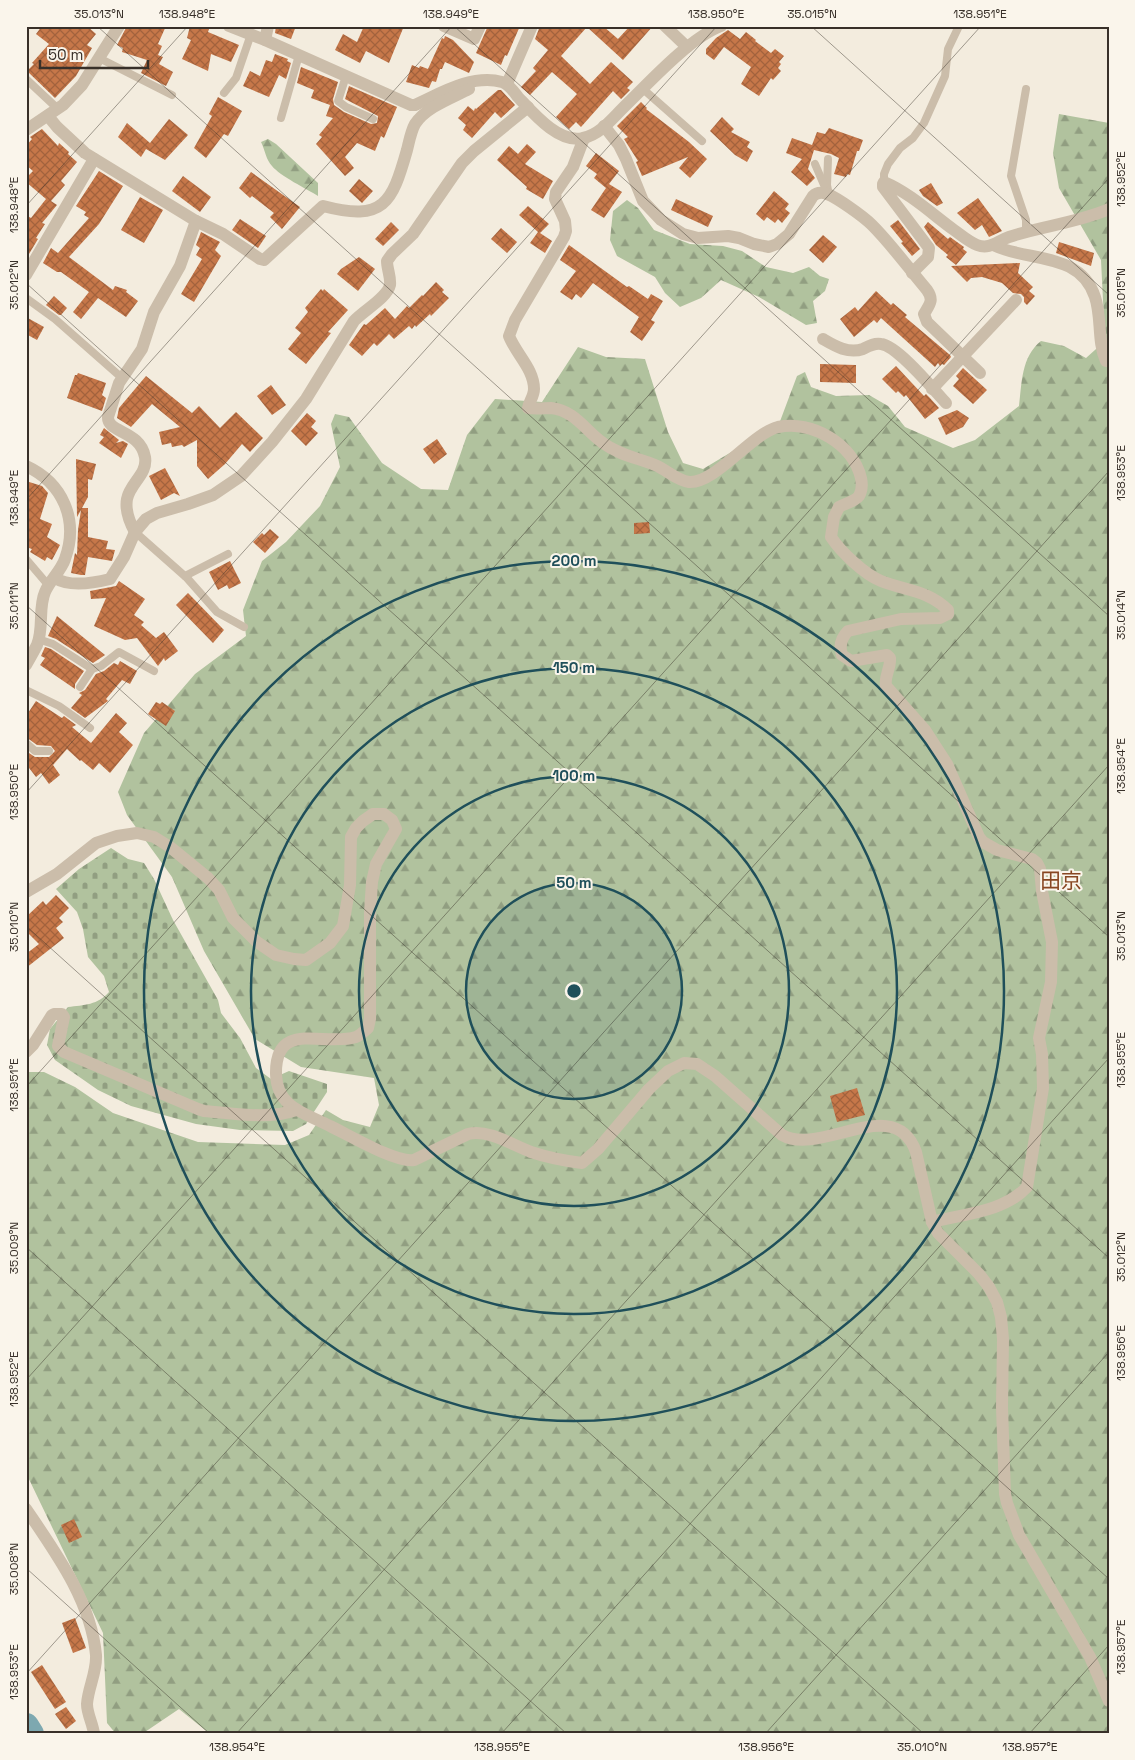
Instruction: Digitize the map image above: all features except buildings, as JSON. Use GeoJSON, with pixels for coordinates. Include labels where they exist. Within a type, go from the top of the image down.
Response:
{"type":"FeatureCollection","features":[{"type":"Feature","properties":{"kind":"street"},"geometry":{"type":"LineString","coordinates":[[26,130],[53,113],[82,84],[119,26]]}},
{"type":"Feature","properties":{"kind":"street"},"geometry":{"type":"LineString","coordinates":[[229,26],[415,105],[463,84],[485,81],[501,82],[507,84],[528,107],[556,132],[577,139],[594,134],[687,47],[721,26]]}},
{"type":"Feature","properties":{"kind":"street"},"geometry":{"type":"LineString","coordinates":[[265,40],[268,26]]}},
{"type":"Feature","properties":{"kind":"street"},"geometry":{"type":"LineString","coordinates":[[444,26],[474,39],[480,26]]}},
{"type":"Feature","properties":{"kind":"street"},"geometry":{"type":"LineString","coordinates":[[507,84],[532,26]]}},
{"type":"Feature","properties":{"kind":"street"},"geometry":{"type":"LineString","coordinates":[[665,26],[678,31],[687,47]]}},
{"type":"Feature","properties":{"kind":"street"},"geometry":{"type":"LineString","coordinates":[[53,113],[70,140],[94,159],[264,260],[323,206],[343,211],[368,212],[380,206],[395,189],[414,125],[422,115],[485,81]]}},
{"type":"Feature","properties":{"kind":"street"},"geometry":{"type":"LineString","coordinates":[[52,582],[82,583],[110,579],[124,557],[136,532],[146,519],[157,513],[213,494],[241,476],[272,442],[306,399],[354,320],[387,293],[390,283],[387,261],[413,234],[462,163],[528,107]]}},
{"type":"Feature","properties":{"kind":"street"},"geometry":{"type":"LineString","coordinates":[[604,126],[623,152],[643,201],[661,220],[683,234],[698,238],[728,236],[754,244],[769,246],[777,244],[789,234],[813,196],[828,191],[872,224],[931,297],[932,302],[924,314],[927,322],[980,373]]}},
{"type":"Feature","properties":{"kind":"street"},"geometry":{"type":"LineString","coordinates":[[584,138],[573,167],[556,192],[555,199],[565,221],[566,231],[564,237],[516,320],[509,336],[528,369],[533,382],[534,392],[528,408],[551,408],[565,412],[577,419],[612,449],[656,465],[678,479],[691,482],[711,474],[765,434],[777,428],[791,426],[817,431],[833,439],[852,457],[858,468],[862,483],[860,495],[852,502],[839,507],[834,517],[831,537],[839,549],[868,573],[880,580],[928,594],[948,610],[948,614],[940,618],[901,619],[848,631],[841,642],[840,650],[842,655],[851,661],[887,655],[890,658],[891,664],[884,680],[886,686],[925,730],[946,764],[979,837],[983,842],[997,850],[1032,859],[1040,869],[1042,891],[1052,942],[1052,957],[1049,996],[1039,1038],[1042,1054],[1043,1088],[1027,1187],[1019,1195],[1004,1204],[932,1222]]}},
{"type":"Feature","properties":{"kind":"street"},"geometry":{"type":"LineString","coordinates":[[26,275],[94,159]]}},
{"type":"Feature","properties":{"kind":"street"},"geometry":{"type":"LineString","coordinates":[[912,273],[928,256],[930,248],[883,187],[884,182],[901,191],[975,245],[983,247],[993,245],[1006,238],[1083,218],[1109,209]]}},
{"type":"Feature","properties":{"kind":"street"},"geometry":{"type":"LineString","coordinates":[[136,532],[130,523],[127,499],[144,468],[144,451],[140,443],[111,425],[108,421],[122,378],[138,357],[154,312],[180,266],[196,221]]}},
{"type":"Feature","properties":{"kind":"street"},"geometry":{"type":"LineString","coordinates":[[993,245],[1007,251],[1061,262],[1081,276],[1095,296],[1101,344],[1106,362]]}},
{"type":"Feature","properties":{"kind":"street"},"geometry":{"type":"LineString","coordinates":[[932,389],[1016,300]]}},
{"type":"Feature","properties":{"kind":"street"},"geometry":{"type":"LineString","coordinates":[[823,340],[840,348],[853,351],[872,344],[881,344],[889,347],[902,356],[946,403]]}},
{"type":"Feature","properties":{"kind":"street"},"geometry":{"type":"LineString","coordinates":[[26,466],[55,486],[62,496],[66,509],[69,542],[65,560],[45,592],[37,644],[26,665]]}},
{"type":"Feature","properties":{"kind":"street"},"geometry":{"type":"LineString","coordinates":[[26,892],[57,874],[96,843],[117,836],[137,833],[154,837],[170,847],[208,878],[219,890],[233,918],[257,942],[276,955],[306,960],[330,943],[343,926],[350,885],[350,836],[363,821],[373,814],[384,814],[392,820],[396,829],[376,864],[372,882],[370,913],[370,1018],[368,1028],[356,1037],[341,1039],[296,1038],[284,1046],[276,1066],[276,1080],[282,1096],[296,1110],[407,1161],[414,1160],[468,1134],[484,1133],[534,1153],[582,1163],[598,1149],[649,1089],[668,1071],[677,1065],[691,1062],[715,1076],[782,1135],[788,1138],[807,1141],[875,1126],[887,1126],[906,1134],[912,1141],[919,1160],[932,1222],[938,1233],[979,1274],[997,1302],[1003,1338],[1002,1407],[1005,1482],[1007,1503],[1018,1535],[1090,1657],[1109,1702]]}},
{"type":"Feature","properties":{"kind":"street"},"geometry":{"type":"LineString","coordinates":[[26,1052],[34,1045],[52,1015],[62,1014],[64,1016],[64,1024],[58,1046],[64,1052],[198,1109],[256,1114],[286,1114],[296,1110]]}},
{"type":"Feature","properties":{"kind":"street"},"geometry":{"type":"LineString","coordinates":[[26,1509],[62,1564],[79,1595],[90,1625],[96,1659],[87,1704],[94,1734]]}},
{"type":"Feature","properties":{"kind":"lane"},"geometry":{"type":"LineString","coordinates":[[884,182],[884,174],[888,164],[900,148],[913,138],[924,123],[945,76],[948,49],[959,26]]}},
{"type":"Feature","properties":{"kind":"lane"},"geometry":{"type":"LineString","coordinates":[[224,93],[236,78],[251,34]]}},
{"type":"Feature","properties":{"kind":"lane"},"geometry":{"type":"LineString","coordinates":[[282,118],[298,56]]}},
{"type":"Feature","properties":{"kind":"lane"},"geometry":{"type":"LineString","coordinates":[[99,58],[172,96]]}},
{"type":"Feature","properties":{"kind":"lane"},"geometry":{"type":"LineString","coordinates":[[346,76],[338,101],[346,107],[373,119]]}},
{"type":"Feature","properties":{"kind":"lane"},"geometry":{"type":"LineString","coordinates":[[26,79],[53,113]]}},
{"type":"Feature","properties":{"kind":"lane"},"geometry":{"type":"LineString","coordinates":[[643,89],[702,140]]}},
{"type":"Feature","properties":{"kind":"lane"},"geometry":{"type":"LineString","coordinates":[[1026,89],[1011,176],[1026,220],[1026,232]]}},
{"type":"Feature","properties":{"kind":"lane"},"geometry":{"type":"LineString","coordinates":[[828,159],[828,191]]}},
{"type":"Feature","properties":{"kind":"lane"},"geometry":{"type":"LineString","coordinates":[[815,164],[828,191]]}},
{"type":"Feature","properties":{"kind":"lane"},"geometry":{"type":"LineString","coordinates":[[26,298],[55,319],[122,378]]}},
{"type":"Feature","properties":{"kind":"lane"},"geometry":{"type":"LineString","coordinates":[[136,532],[185,576],[217,612],[244,627]]}},
{"type":"Feature","properties":{"kind":"lane"},"geometry":{"type":"LineString","coordinates":[[185,576],[228,554]]}},
{"type":"Feature","properties":{"kind":"lane"},"geometry":{"type":"LineString","coordinates":[[26,559],[52,582]]}},
{"type":"Feature","properties":{"kind":"lane"},"geometry":{"type":"LineString","coordinates":[[38,639],[53,644],[92,669]]}},
{"type":"Feature","properties":{"kind":"lane"},"geometry":{"type":"LineString","coordinates":[[80,687],[92,669],[101,666],[119,652],[154,671]]}},
{"type":"Feature","properties":{"kind":"lane"},"geometry":{"type":"LineString","coordinates":[[26,690],[59,706],[90,728]]}},
{"type":"Feature","properties":{"kind":"lane"},"geometry":{"type":"LineString","coordinates":[[26,743],[35,751],[50,751]]}},
{"type":"Feature","properties":{"kind":"green space"},"geometry":{"type":"Polygon","coordinates":[[[1059,114],[1109,123],[1109,1734],[210,1734],[179,1709],[142,1734],[116,1734],[107,1723],[103,1633],[26,1473],[26,1072],[44,1072],[75,1087],[113,1113],[198,1142],[285,1145],[309,1135],[326,1110],[343,1120],[370,1127],[379,1105],[374,1078],[301,1067],[255,1039],[204,951],[172,877],[127,815],[118,792],[144,733],[195,674],[246,636],[243,610],[262,561],[286,542],[320,506],[340,467],[331,424],[335,414],[349,417],[382,463],[421,489],[448,490],[467,435],[495,399],[542,402],[578,347],[606,357],[645,359],[668,432],[683,463],[703,469],[738,448],[776,432],[797,376],[805,372],[811,387],[836,396],[869,395],[888,406],[905,427],[953,448],[975,440],[1019,406],[1026,363],[1034,347],[1041,341],[1064,346],[1086,358],[1105,341],[1101,260],[1059,188],[1053,153],[1059,114]]]}},
{"type":"Feature","properties":{"kind":"green space"},"geometry":{"type":"Polygon","coordinates":[[[268,139],[276,144],[318,183],[318,196],[287,178],[270,164],[261,142],[268,139]]]}},
{"type":"Feature","properties":{"kind":"green space"},"geometry":{"type":"Polygon","coordinates":[[[627,200],[638,208],[654,230],[690,244],[723,246],[742,251],[766,267],[793,273],[809,267],[820,276],[829,279],[825,291],[813,301],[817,323],[806,325],[759,297],[721,280],[701,298],[680,307],[665,293],[655,277],[617,256],[610,240],[613,211],[627,200]]]}},
{"type":"Feature","properties":{"kind":"green space"},"geometry":{"type":"Polygon","coordinates":[[[111,848],[128,859],[144,863],[154,879],[173,920],[218,1000],[221,1013],[240,1038],[256,1068],[271,1079],[289,1071],[327,1084],[327,1092],[306,1124],[293,1131],[240,1130],[196,1124],[131,1106],[98,1090],[55,1060],[47,1045],[50,1029],[68,1007],[95,1002],[109,992],[104,976],[88,957],[83,929],[77,912],[56,889],[79,869],[111,848]]]}},
{"type":"Feature","properties":{"kind":"waterway"},"geometry":{"type":"LineString","coordinates":[[26,1726],[31,1734]]}},
{"type":"Feature","properties":{"kind":"district","name":"田京"},"geometry":{"type":"Point","coordinates":[1061,880]}}]}
